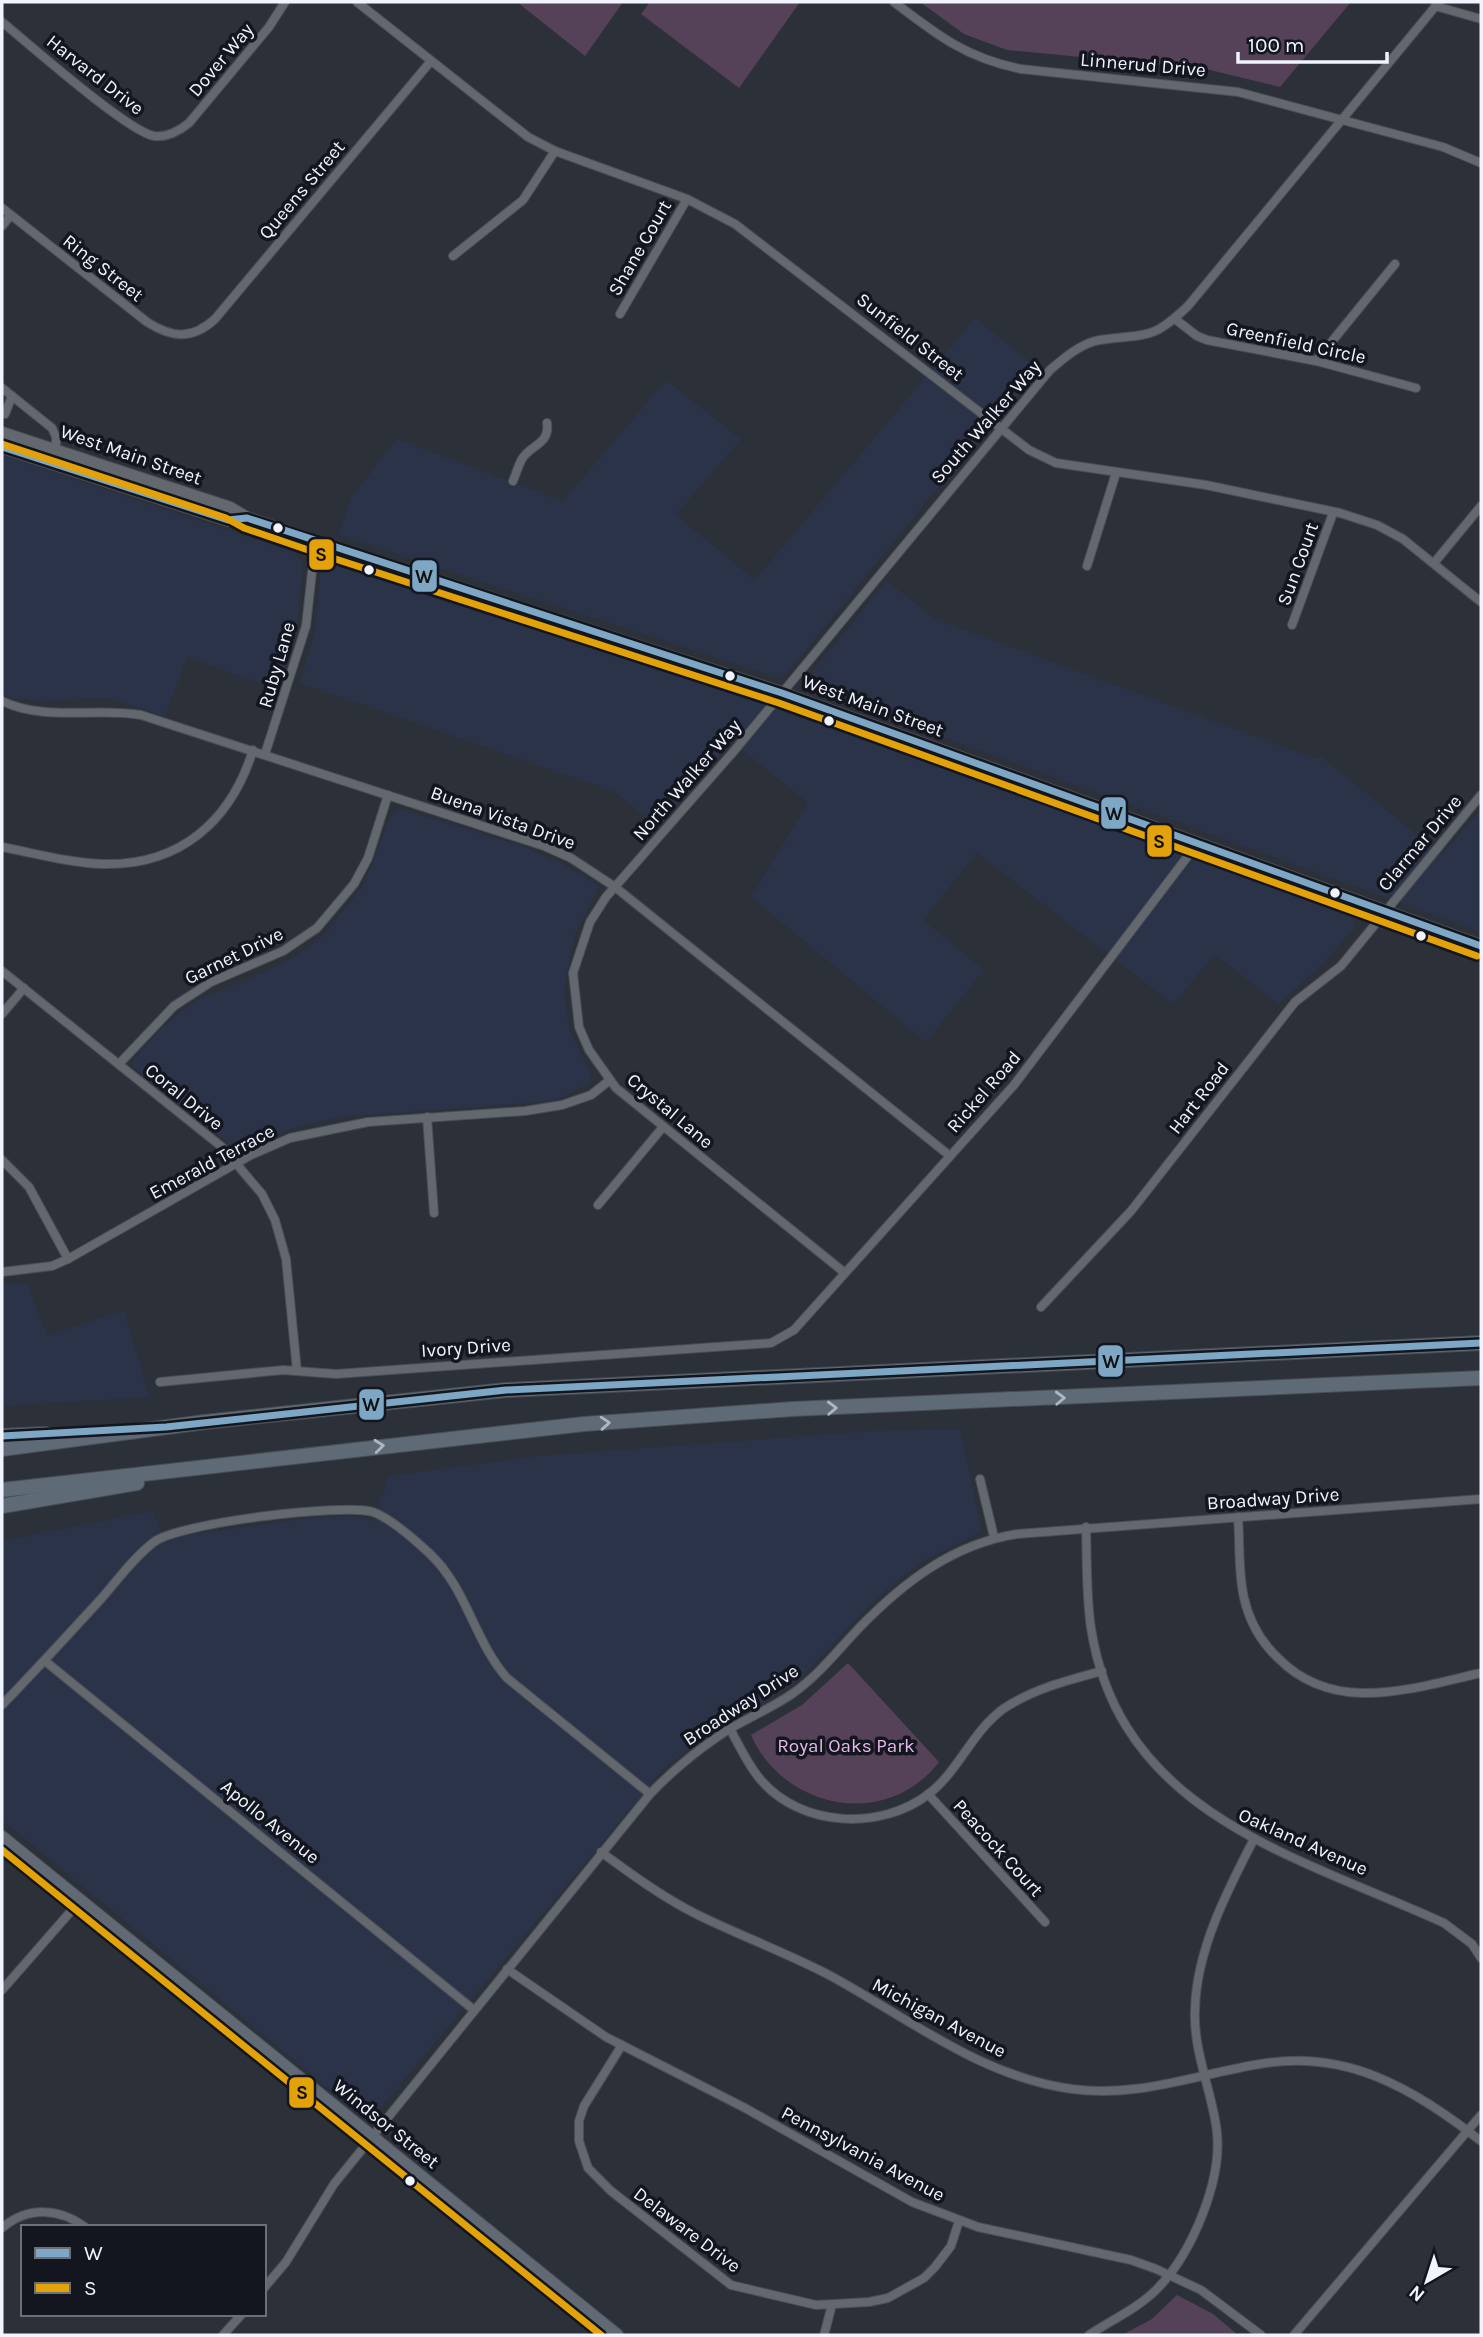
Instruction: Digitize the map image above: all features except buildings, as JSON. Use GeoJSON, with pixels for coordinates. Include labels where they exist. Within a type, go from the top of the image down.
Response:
{"type":"FeatureCollection","features":[{"type":"Feature","properties":{"kind":"highway"},"geometry":{"type":"LineString","coordinates":[[2,1449],[166,1427],[520,1390],[1481,1343]]}},
{"type":"Feature","properties":{"kind":"highway"},"geometry":{"type":"LineString","coordinates":[[2,1490],[584,1424],[793,1409],[1481,1378]]}},
{"type":"Feature","properties":{"kind":"highway"},"geometry":{"type":"LineString","coordinates":[[2,1436],[166,1427]]}},
{"type":"Feature","properties":{"kind":"highway"},"geometry":{"type":"LineString","coordinates":[[2,1506],[311,1453]]}},
{"type":"Feature","properties":{"kind":"main road","name":"West Main Street"},"geometry":{"type":"LineString","coordinates":[[2,433],[230,508],[247,518],[320,543],[782,693],[1481,946]]}},
{"type":"Feature","properties":{"kind":"main road","name":"West Main Street"},"geometry":{"type":"LineString","coordinates":[[2,447],[228,520],[247,518]]}},
{"type":"Feature","properties":{"kind":"main road","name":"Windsor Street"},"geometry":{"type":"LineString","coordinates":[[2,1837],[617,2335]]}},
{"type":"Feature","properties":{"kind":"street","name":"Dover Way"},"geometry":{"type":"LineString","coordinates":[[175,132],[189,124],[270,27],[285,2]]}},
{"type":"Feature","properties":{"kind":"street","name":"Sunfield Street"},"geometry":{"type":"LineString","coordinates":[[357,2],[528,136],[555,151],[687,198],[756,237],[1000,428],[1046,459],[1116,473],[1206,485],[1333,513],[1385,528],[1434,563],[1481,602]]}},
{"type":"Feature","properties":{"kind":"street","name":"Linnerud Drive"},"geometry":{"type":"LineString","coordinates":[[894,2],[953,47],[988,62],[1021,69],[1212,87],[1443,147],[1481,163]]}},
{"type":"Feature","properties":{"kind":"street","name":"South Walker Way"},"geometry":{"type":"LineString","coordinates":[[782,693],[1050,370],[1081,347],[1099,340],[1139,338],[1157,332],[1175,318],[1343,120],[1437,4]]}},
{"type":"Feature","properties":{"kind":"street"},"geometry":{"type":"LineString","coordinates":[[1437,4],[1481,19]]}},
{"type":"Feature","properties":{"kind":"street","name":"Harvard Drive"},"geometry":{"type":"LineString","coordinates":[[2,22],[142,132],[156,136],[175,132]]}},
{"type":"Feature","properties":{"kind":"street","name":"Queens Street"},"geometry":{"type":"LineString","coordinates":[[192,334],[203,330],[215,319],[431,61]]}},
{"type":"Feature","properties":{"kind":"street"},"geometry":{"type":"LineString","coordinates":[[453,256],[523,200],[555,151]]}},
{"type":"Feature","properties":{"kind":"street","name":"Shane Court"},"geometry":{"type":"LineString","coordinates":[[620,314],[687,198]]}},
{"type":"Feature","properties":{"kind":"street","name":"Ring Street"},"geometry":{"type":"LineString","coordinates":[[2,208],[147,322],[173,335],[192,334]]}},
{"type":"Feature","properties":{"kind":"street"},"geometry":{"type":"LineString","coordinates":[[2,226],[11,215]]}},
{"type":"Feature","properties":{"kind":"street"},"geometry":{"type":"LineString","coordinates":[[1316,361],[1395,264]]}},
{"type":"Feature","properties":{"kind":"street","name":"Greenfield Circle"},"geometry":{"type":"LineString","coordinates":[[1175,318],[1197,336],[1207,340],[1316,361],[1416,388]]}},
{"type":"Feature","properties":{"kind":"street"},"geometry":{"type":"LineString","coordinates":[[2,388],[52,428],[56,437],[56,449]]}},
{"type":"Feature","properties":{"kind":"street"},"geometry":{"type":"LineString","coordinates":[[5,414],[12,396]]}},
{"type":"Feature","properties":{"kind":"street"},"geometry":{"type":"LineString","coordinates":[[513,481],[522,459],[542,444],[548,431],[547,423]]}},
{"type":"Feature","properties":{"kind":"street"},"geometry":{"type":"LineString","coordinates":[[1087,566],[1116,473]]}},
{"type":"Feature","properties":{"kind":"street"},"geometry":{"type":"LineString","coordinates":[[1434,563],[1481,506]]}},
{"type":"Feature","properties":{"kind":"street","name":"Sun Court"},"geometry":{"type":"LineString","coordinates":[[1292,625],[1333,513]]}},
{"type":"Feature","properties":{"kind":"street","name":"Ruby Lane"},"geometry":{"type":"LineString","coordinates":[[265,754],[306,626],[312,572],[320,543]]}},
{"type":"Feature","properties":{"kind":"street","name":"North Walker Way"},"geometry":{"type":"LineString","coordinates":[[615,887],[782,693]]}},
{"type":"Feature","properties":{"kind":"street","name":"Buena Vista Drive"},"geometry":{"type":"LineString","coordinates":[[2,701],[33,711],[104,710],[141,715],[544,846],[590,869],[615,887],[950,1156]]}},
{"type":"Feature","properties":{"kind":"street"},"geometry":{"type":"LineString","coordinates":[[2,847],[102,864],[159,857],[185,844],[228,807],[246,775],[253,750]]}},
{"type":"Feature","properties":{"kind":"street","name":"Clarmar Drive"},"geometry":{"type":"LineString","coordinates":[[1383,912],[1481,794]]}},
{"type":"Feature","properties":{"kind":"street","name":"Garnet Drive"},"geometry":{"type":"LineString","coordinates":[[119,1064],[174,1006],[211,982],[283,951],[317,928],[354,884],[368,858],[388,795]]}},
{"type":"Feature","properties":{"kind":"street","name":"Rickel Road"},"geometry":{"type":"LineString","coordinates":[[775,1342],[794,1330],[1014,1085],[1196,844]]}},
{"type":"Feature","properties":{"kind":"street","name":"Crystal Lane"},"geometry":{"type":"LineString","coordinates":[[615,887],[590,922],[573,973],[579,1027],[589,1050],[610,1080],[663,1127],[845,1273]]}},
{"type":"Feature","properties":{"kind":"street","name":"Hart Road"},"geometry":{"type":"LineString","coordinates":[[1041,1307],[1130,1211],[1295,1002],[1341,966],[1383,912]]}},
{"type":"Feature","properties":{"kind":"street","name":"Coral Drive"},"geometry":{"type":"LineString","coordinates":[[2,971],[222,1147],[262,1194],[282,1242],[291,1294],[297,1371]]}},
{"type":"Feature","properties":{"kind":"street"},"geometry":{"type":"LineString","coordinates":[[2,1014],[24,988]]}},
{"type":"Feature","properties":{"kind":"street","name":"Emerald Terrace"},"geometry":{"type":"LineString","coordinates":[[2,1272],[52,1266],[68,1259],[237,1164],[290,1138],[327,1128],[562,1105],[591,1095],[610,1080]]}},
{"type":"Feature","properties":{"kind":"street"},"geometry":{"type":"LineString","coordinates":[[427,1118],[434,1213]]}},
{"type":"Feature","properties":{"kind":"street"},"geometry":{"type":"LineString","coordinates":[[598,1205],[663,1127]]}},
{"type":"Feature","properties":{"kind":"street"},"geometry":{"type":"LineString","coordinates":[[2,1160],[29,1187],[68,1259]]}},
{"type":"Feature","properties":{"kind":"street","name":"Ivory Drive"},"geometry":{"type":"LineString","coordinates":[[160,1382],[297,1371],[336,1374],[775,1342]]}},
{"type":"Feature","properties":{"kind":"street"},"geometry":{"type":"LineString","coordinates":[[980,1479],[994,1537]]}},
{"type":"Feature","properties":{"kind":"street","name":"Broadway Drive"},"geometry":{"type":"LineString","coordinates":[[266,2286],[286,2262],[320,2203],[650,1794],[685,1760],[812,1678],[905,1585],[942,1560],[994,1537],[1086,1527],[1431,1505],[1481,1499]]}},
{"type":"Feature","properties":{"kind":"street"},"geometry":{"type":"LineString","coordinates":[[2,1705],[132,1563],[152,1543],[169,1532],[339,1509],[374,1513],[412,1539],[445,1571],[478,1626],[489,1655],[507,1678],[650,1794]]}},
{"type":"Feature","properties":{"kind":"street"},"geometry":{"type":"LineString","coordinates":[[1238,1517],[1244,1597],[1252,1621],[1274,1654],[1296,1673],[1325,1689],[1361,1695],[1383,1694],[1481,1673]]}},
{"type":"Feature","properties":{"kind":"street","name":"Oakland Avenue"},"geometry":{"type":"LineString","coordinates":[[1086,1527],[1090,1628],[1102,1671],[1121,1716],[1168,1779],[1209,1814],[1254,1839],[1444,1923],[1465,1938],[1481,1958]]}},
{"type":"Feature","properties":{"kind":"street","name":"Apollo Avenue"},"geometry":{"type":"LineString","coordinates":[[45,1661],[474,2010]]}},
{"type":"Feature","properties":{"kind":"street"},"geometry":{"type":"LineString","coordinates":[[730,1729],[760,1779],[789,1802],[824,1816],[849,1819],[881,1816],[902,1809],[928,1794],[945,1777],[981,1729],[1003,1710],[1057,1684],[1102,1671]]}},
{"type":"Feature","properties":{"kind":"street","name":"Peacock Court"},"geometry":{"type":"LineString","coordinates":[[928,1794],[1045,1923]]}},
{"type":"Feature","properties":{"kind":"street"},"geometry":{"type":"LineString","coordinates":[[1089,2335],[1153,2293],[1170,2274],[1211,2191],[1216,2167],[1217,2127],[1194,2011],[1200,1965],[1254,1839]]}},
{"type":"Feature","properties":{"kind":"street","name":"Michigan Avenue"},"geometry":{"type":"LineString","coordinates":[[601,1852],[695,1913],[828,1975],[967,2054],[1014,2075],[1071,2089],[1121,2092],[1280,2061],[1331,2063],[1360,2070],[1406,2088],[1481,2141]]}},
{"type":"Feature","properties":{"kind":"street"},"geometry":{"type":"LineString","coordinates":[[2,1990],[79,1902]]}},
{"type":"Feature","properties":{"kind":"street","name":"Pennsylvania Avenue"},"geometry":{"type":"LineString","coordinates":[[507,1969],[573,2017],[745,2108],[891,2192],[960,2221],[1020,2238],[1131,2260],[1170,2274],[1201,2290],[1261,2335]]}},
{"type":"Feature","properties":{"kind":"street","name":"Delaware Drive"},"geometry":{"type":"LineString","coordinates":[[622,2045],[584,2106],[579,2121],[581,2152],[592,2176],[732,2285],[816,2305],[888,2298],[924,2278],[951,2246],[960,2221]]}},
{"type":"Feature","properties":{"kind":"street"},"geometry":{"type":"LineString","coordinates":[[1294,2335],[1481,2115]]}},
{"type":"Feature","properties":{"kind":"street"},"geometry":{"type":"LineString","coordinates":[[2,2228],[19,2217],[42,2211],[70,2216],[82,2225]]}},
{"type":"Feature","properties":{"kind":"street"},"geometry":{"type":"LineString","coordinates":[[824,2335],[832,2305]]}},
{"type":"Feature","properties":{"kind":"street"},"geometry":{"type":"LineString","coordinates":[[223,2335],[240,2316]]}},
{"type":"Feature","properties":{"kind":"shaded area"},"geometry":{"type":"Polygon","coordinates":[[[975,318],[1039,370],[965,454],[787,673],[779,678],[338,535],[352,496],[397,439],[563,501],[666,380],[741,439],[676,515],[755,580],[975,318]]]}},
{"type":"Feature","properties":{"kind":"shaded area"},"geometry":{"type":"Polygon","coordinates":[[[2,455],[296,553],[303,564],[297,632],[278,690],[187,657],[165,716],[108,698],[47,701],[14,699],[2,693],[2,455]]]}},
{"type":"Feature","properties":{"kind":"shaded area"},"geometry":{"type":"Polygon","coordinates":[[[330,564],[739,693],[1334,910],[1349,916],[1356,925],[1324,963],[1278,1004],[1215,954],[1173,1004],[977,853],[923,920],[984,970],[926,1042],[751,897],[808,803],[731,741],[658,827],[613,791],[300,683],[316,626],[320,575],[330,564]]]}},
{"type":"Feature","properties":{"kind":"shaded area"},"geometry":{"type":"Polygon","coordinates":[[[887,581],[935,619],[1317,759],[1320,756],[1442,855],[1481,810],[1481,932],[813,690],[809,682],[813,671],[887,581]]]}},
{"type":"Feature","properties":{"kind":"shaded area"},"geometry":{"type":"Polygon","coordinates":[[[398,808],[521,846],[560,862],[599,886],[574,937],[564,991],[569,1030],[591,1074],[591,1083],[553,1101],[340,1117],[294,1128],[238,1151],[133,1067],[133,1061],[161,1028],[195,1001],[269,970],[299,954],[324,935],[363,886],[390,818],[398,808]]]}},
{"type":"Feature","properties":{"kind":"shaded area"},"geometry":{"type":"Polygon","coordinates":[[[27,1283],[47,1336],[124,1310],[149,1397],[2,1406],[2,1285],[27,1283]]]}},
{"type":"Feature","properties":{"kind":"shaded area"},"geometry":{"type":"Polygon","coordinates":[[[960,1429],[982,1531],[925,1560],[904,1575],[871,1603],[803,1676],[765,1702],[727,1721],[666,1766],[373,2117],[358,2113],[2,1820],[2,1541],[153,1511],[166,1541],[192,1534],[318,1517],[353,1516],[373,1521],[389,1476],[537,1456],[873,1431],[960,1429]]]}},
{"type":"Feature","properties":{"kind":"green space"},"geometry":{"type":"Polygon","coordinates":[[[517,2],[623,2],[585,56],[517,2]]]}},
{"type":"Feature","properties":{"kind":"green space"},"geometry":{"type":"Polygon","coordinates":[[[650,2],[800,2],[739,88],[641,14],[650,2]]]}},
{"type":"Feature","properties":{"kind":"green space"},"geometry":{"type":"Polygon","coordinates":[[[920,2],[1351,2],[1280,87],[1206,69],[1007,50],[964,34],[920,2]]]}},
{"type":"Feature","properties":{"kind":"green space","name":"Royal Oaks Park"},"geometry":{"type":"Polygon","coordinates":[[[848,1663],[939,1762],[917,1783],[892,1797],[865,1803],[838,1802],[811,1794],[787,1780],[766,1760],[751,1735],[802,1705],[848,1663]]]}},
{"type":"Feature","properties":{"kind":"green space"},"geometry":{"type":"Polygon","coordinates":[[[1177,2295],[1213,2314],[1238,2335],[1122,2335],[1152,2319],[1177,2295]]]}},
{"type":"Feature","properties":{"kind":"transit line","name":"S"},"geometry":{"type":"LineString","coordinates":[[2,444],[226,518],[244,528],[317,553],[779,703],[1477,956]]}},
{"type":"Feature","properties":{"kind":"transit line","name":"W"},"geometry":{"type":"LineString","coordinates":[[2,447],[228,520],[247,518],[782,693],[1481,946]]}},
{"type":"Feature","properties":{"kind":"transit line","name":"W"},"geometry":{"type":"LineString","coordinates":[[2,1436],[166,1427],[506,1390],[1481,1343]]}},
{"type":"Feature","properties":{"kind":"transit line","name":"S"},"geometry":{"type":"LineString","coordinates":[[2,1850],[601,2335]]}}]}
